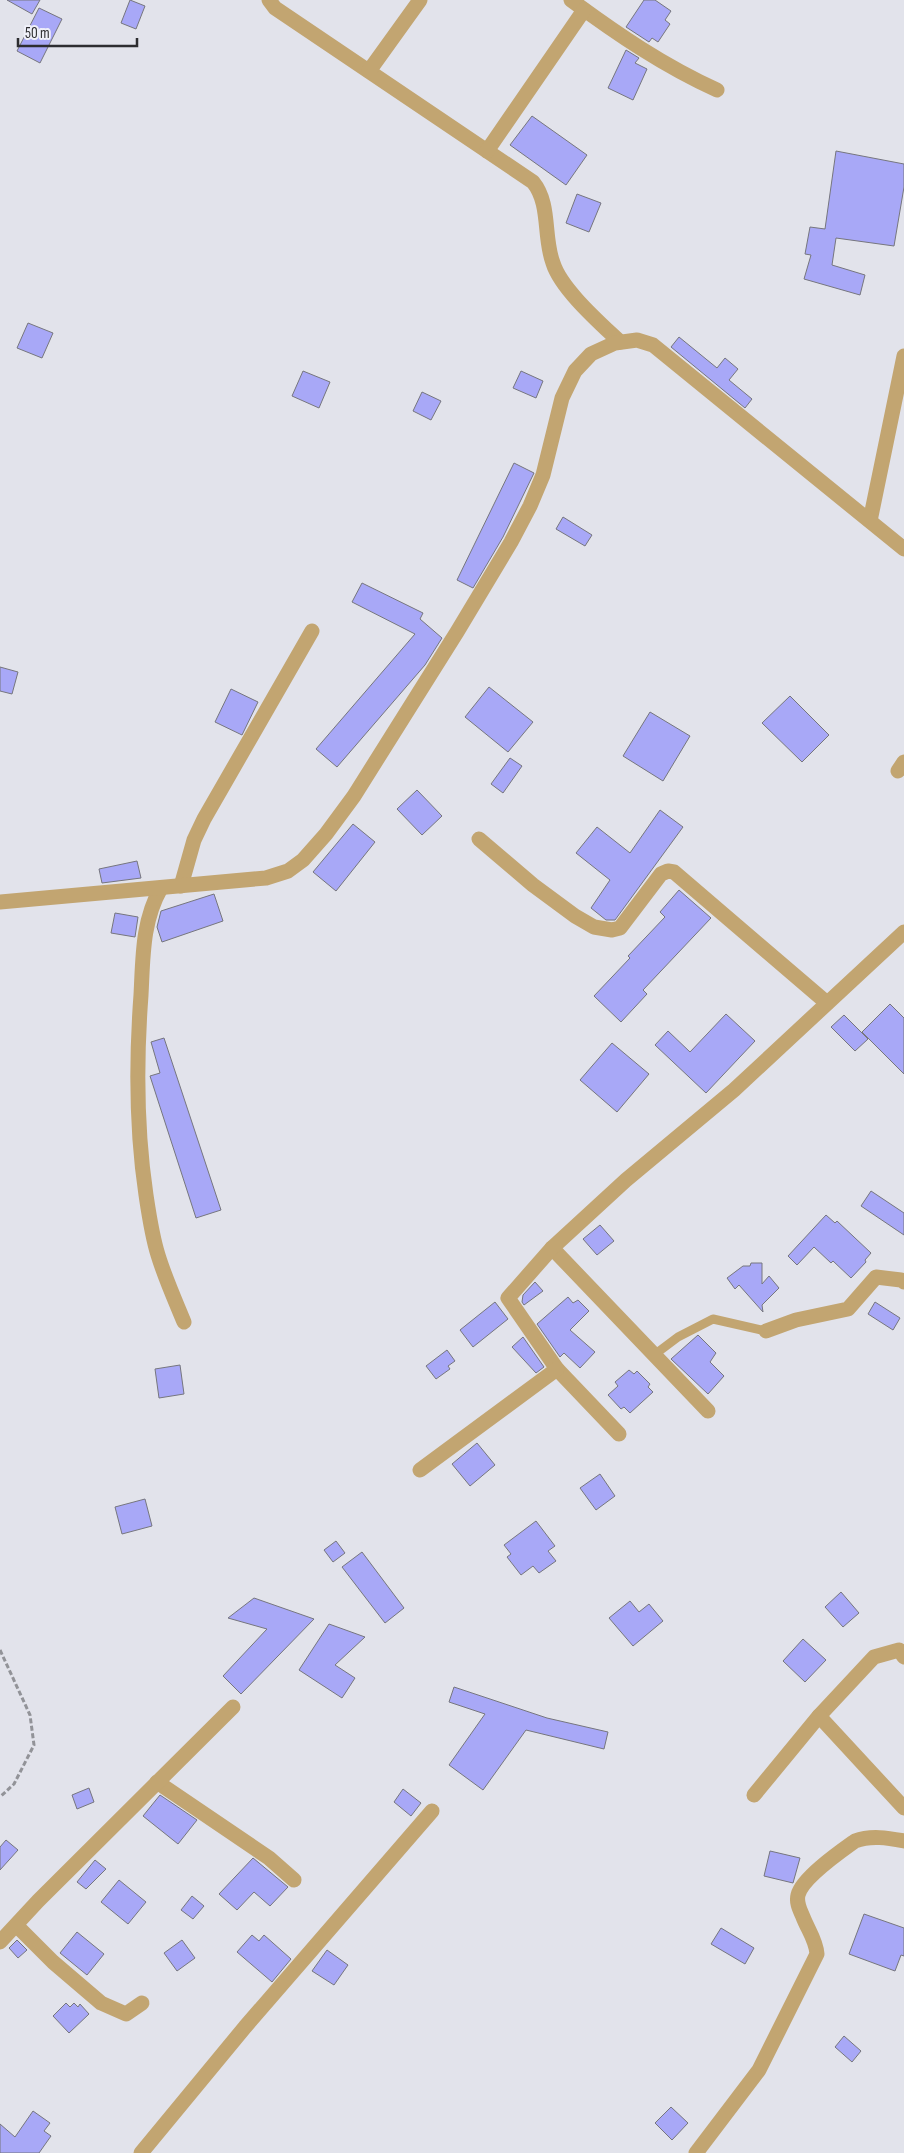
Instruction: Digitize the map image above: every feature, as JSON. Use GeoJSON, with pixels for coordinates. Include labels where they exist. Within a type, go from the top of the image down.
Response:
{"type":"FeatureCollection","features":[{"type":"Feature","properties":{"kind":"street"},"geometry":{"type":"LineString","coordinates":[[269,0],[275,8],[525,176],[542,195],[550,256],[557,272],[589,311],[620,342]]}},
{"type":"Feature","properties":{"kind":"street"},"geometry":{"type":"LineString","coordinates":[[369,71],[420,0]]}},
{"type":"Feature","properties":{"kind":"street"},"geometry":{"type":"LineString","coordinates":[[570,0],[622,38],[663,64],[717,90]]}},
{"type":"Feature","properties":{"kind":"street"},"geometry":{"type":"LineString","coordinates":[[487,151],[584,10]]}},
{"type":"Feature","properties":{"kind":"street"},"geometry":{"type":"LineString","coordinates":[[0,902],[277,876],[288,871],[315,848],[354,796],[511,542],[530,506],[543,475],[562,398],[575,370],[591,354],[620,342],[637,340],[653,345],[904,549]]}},
{"type":"Feature","properties":{"kind":"street"},"geometry":{"type":"LineString","coordinates":[[870,520],[904,356]]}},
{"type":"Feature","properties":{"kind":"street"},"geometry":{"type":"LineString","coordinates":[[180,886],[194,840],[204,819],[312,631]]}},
{"type":"Feature","properties":{"kind":"street"},"geometry":{"type":"LineString","coordinates":[[479,839],[533,885],[575,916],[594,927],[604,930],[620,928],[661,874],[668,871],[674,872],[828,1003]]}},
{"type":"Feature","properties":{"kind":"street"},"geometry":{"type":"LineString","coordinates":[[161,888],[150,913],[145,937],[137,1055],[139,1115],[142,1165],[152,1227],[158,1254],[184,1322]]}},
{"type":"Feature","properties":{"kind":"street"},"geometry":{"type":"LineString","coordinates":[[618,1434],[557,1369],[508,1298],[552,1248],[626,1180],[734,1090],[904,932]]}},
{"type":"Feature","properties":{"kind":"street"},"geometry":{"type":"LineString","coordinates":[[552,1248],[708,1411]]}},
{"type":"Feature","properties":{"kind":"street"},"geometry":{"type":"LineString","coordinates":[[766,1331],[796,1320],[848,1309],[876,1277],[904,1282]]}},
{"type":"Feature","properties":{"kind":"street"},"geometry":{"type":"LineString","coordinates":[[420,1470],[557,1369]]}},
{"type":"Feature","properties":{"kind":"street"},"geometry":{"type":"LineString","coordinates":[[754,1795],[819,1716],[874,1657],[899,1650],[904,1657]]}},
{"type":"Feature","properties":{"kind":"street"},"geometry":{"type":"LineString","coordinates":[[0,1942],[17,1926],[38,1900],[233,1707]]}},
{"type":"Feature","properties":{"kind":"street"},"geometry":{"type":"LineString","coordinates":[[819,1716],[904,1808]]}},
{"type":"Feature","properties":{"kind":"street"},"geometry":{"type":"LineString","coordinates":[[157,1782],[269,1858],[294,1880]]}},
{"type":"Feature","properties":{"kind":"street"},"geometry":{"type":"LineString","coordinates":[[141,2153],[257,2012],[432,1812]]}},
{"type":"Feature","properties":{"kind":"street"},"geometry":{"type":"LineString","coordinates":[[696,2153],[759,2070],[817,1954],[816,1943],[798,1904],[798,1893],[816,1872],[855,1841],[863,1838],[904,1841]]}},
{"type":"Feature","properties":{"kind":"street"},"geometry":{"type":"LineString","coordinates":[[17,1926],[54,1962],[101,2003],[126,2014],[142,2002]]}},
{"type":"Feature","properties":{"kind":"lane"},"geometry":{"type":"LineString","coordinates":[[654,1355],[678,1338],[713,1319],[766,1331]]}},
{"type":"Feature","properties":{"kind":"path"},"geometry":{"type":"LineString","coordinates":[[0,1650],[30,1715],[34,1745],[14,1784],[0,1797]]}},
{"type":"Feature","properties":{"kind":"building"},"geometry":{"type":"Polygon","coordinates":[[[7,0],[40,0],[32,14],[7,0]]]}},
{"type":"Feature","properties":{"kind":"building"},"geometry":{"type":"Polygon","coordinates":[[[130,0],[145,6],[136,29],[121,23],[130,0]]]}},
{"type":"Feature","properties":{"kind":"building"},"geometry":{"type":"Polygon","coordinates":[[[644,0],[655,0],[671,11],[665,20],[670,24],[658,42],[652,38],[649,42],[626,27],[644,0]]]}},
{"type":"Feature","properties":{"kind":"building"},"geometry":{"type":"Polygon","coordinates":[[[39,8],[62,19],[40,63],[17,51],[39,8]]]}},
{"type":"Feature","properties":{"kind":"building"},"geometry":{"type":"Polygon","coordinates":[[[626,50],[639,58],[635,63],[647,69],[633,100],[608,88],[626,50]]]}},
{"type":"Feature","properties":{"kind":"building"},"geometry":{"type":"Polygon","coordinates":[[[532,116],[587,155],[566,185],[510,145],[532,116]]]}},
{"type":"Feature","properties":{"kind":"building"},"geometry":{"type":"Polygon","coordinates":[[[836,151],[904,164],[904,187],[894,246],[836,238],[832,265],[865,275],[860,295],[804,279],[811,255],[805,254],[810,227],[825,229],[836,151]]]}},
{"type":"Feature","properties":{"kind":"building"},"geometry":{"type":"Polygon","coordinates":[[[577,194],[601,203],[589,232],[566,223],[577,194]]]}},
{"type":"Feature","properties":{"kind":"building"},"geometry":{"type":"Polygon","coordinates":[[[28,323],[53,333],[42,358],[17,348],[28,323]]]}},
{"type":"Feature","properties":{"kind":"building"},"geometry":{"type":"Polygon","coordinates":[[[679,337],[717,368],[725,358],[738,369],[729,380],[752,399],[745,408],[671,347],[679,337]]]}},
{"type":"Feature","properties":{"kind":"building"},"geometry":{"type":"Polygon","coordinates":[[[303,371],[330,382],[319,408],[292,396],[303,371]]]}},
{"type":"Feature","properties":{"kind":"building"},"geometry":{"type":"Polygon","coordinates":[[[521,371],[543,381],[536,398],[513,388],[521,371]]]}},
{"type":"Feature","properties":{"kind":"building"},"geometry":{"type":"Polygon","coordinates":[[[422,392],[441,401],[431,420],[413,411],[422,392]]]}},
{"type":"Feature","properties":{"kind":"building"},"geometry":{"type":"Polygon","coordinates":[[[514,463],[534,473],[503,537],[473,588],[457,580],[514,463]]]}},
{"type":"Feature","properties":{"kind":"building"},"geometry":{"type":"Polygon","coordinates":[[[563,517],[592,535],[585,546],[556,529],[563,517]]]}},
{"type":"Feature","properties":{"kind":"building"},"geometry":{"type":"Polygon","coordinates":[[[362,583],[423,613],[420,619],[442,638],[425,665],[337,767],[316,749],[415,634],[352,602],[362,583]]]}},
{"type":"Feature","properties":{"kind":"building"},"geometry":{"type":"Polygon","coordinates":[[[0,667],[18,672],[12,694],[0,691],[0,667]]]}},
{"type":"Feature","properties":{"kind":"building"},"geometry":{"type":"Polygon","coordinates":[[[489,687],[533,722],[508,752],[465,717],[489,687]]]}},
{"type":"Feature","properties":{"kind":"building"},"geometry":{"type":"Polygon","coordinates":[[[231,689],[258,702],[242,735],[215,722],[231,689]]]}},
{"type":"Feature","properties":{"kind":"building"},"geometry":{"type":"Polygon","coordinates":[[[790,696],[829,735],[802,762],[762,723],[790,696]]]}},
{"type":"Feature","properties":{"kind":"building"},"geometry":{"type":"Polygon","coordinates":[[[650,712],[690,736],[663,781],[623,756],[650,712]]]}},
{"type":"Feature","properties":{"kind":"building"},"geometry":{"type":"Polygon","coordinates":[[[510,758],[522,766],[503,793],[491,784],[510,758]]]}},
{"type":"Feature","properties":{"kind":"building"},"geometry":{"type":"Polygon","coordinates":[[[417,790],[442,816],[422,835],[397,809],[417,790]]]}},
{"type":"Feature","properties":{"kind":"building"},"geometry":{"type":"Polygon","coordinates":[[[660,810],[683,827],[615,920],[606,920],[591,908],[610,880],[576,853],[597,827],[630,853],[660,810]]]}},
{"type":"Feature","properties":{"kind":"building"},"geometry":{"type":"Polygon","coordinates":[[[353,824],[375,842],[336,891],[313,872],[353,824]]]}},
{"type":"Feature","properties":{"kind":"building"},"geometry":{"type":"Polygon","coordinates":[[[137,861],[141,878],[102,883],[99,869],[137,861]]]}},
{"type":"Feature","properties":{"kind":"building"},"geometry":{"type":"Polygon","coordinates":[[[679,890],[711,918],[643,990],[647,994],[621,1022],[594,996],[665,917],[660,912],[679,890]]]}},
{"type":"Feature","properties":{"kind":"building"},"geometry":{"type":"Polygon","coordinates":[[[214,894],[223,921],[162,942],[157,927],[161,911],[214,894]]]}},
{"type":"Feature","properties":{"kind":"building"},"geometry":{"type":"Polygon","coordinates":[[[115,913],[138,917],[135,937],[111,933],[115,913]]]}},
{"type":"Feature","properties":{"kind":"building"},"geometry":{"type":"Polygon","coordinates":[[[890,1004],[904,1018],[904,1074],[862,1032],[890,1004]]]}},
{"type":"Feature","properties":{"kind":"building"},"geometry":{"type":"Polygon","coordinates":[[[726,1014],[755,1041],[706,1093],[655,1045],[668,1031],[690,1052],[726,1014]]]}},
{"type":"Feature","properties":{"kind":"building"},"geometry":{"type":"Polygon","coordinates":[[[844,1015],[868,1039],[855,1051],[831,1027],[844,1015]]]}},
{"type":"Feature","properties":{"kind":"building"},"geometry":{"type":"Polygon","coordinates":[[[164,1038],[221,1210],[196,1218],[150,1076],[160,1073],[151,1042],[164,1038]]]}},
{"type":"Feature","properties":{"kind":"building"},"geometry":{"type":"Polygon","coordinates":[[[612,1043],[649,1074],[617,1112],[580,1080],[612,1043]]]}},
{"type":"Feature","properties":{"kind":"building"},"geometry":{"type":"Polygon","coordinates":[[[871,1191],[904,1213],[904,1235],[861,1206],[871,1191]]]}},
{"type":"Feature","properties":{"kind":"building"},"geometry":{"type":"Polygon","coordinates":[[[826,1215],[835,1223],[837,1221],[871,1253],[865,1260],[866,1262],[851,1278],[814,1247],[797,1265],[788,1256],[826,1215]]]}},
{"type":"Feature","properties":{"kind":"building"},"geometry":{"type":"Polygon","coordinates":[[[600,1225],[614,1241],[597,1255],[583,1239],[600,1225]]]}},
{"type":"Feature","properties":{"kind":"building"},"geometry":{"type":"Polygon","coordinates":[[[751,1263],[762,1263],[762,1284],[769,1276],[779,1288],[762,1305],[763,1312],[739,1285],[735,1289],[727,1278],[743,1266],[750,1266],[751,1263]]]}},
{"type":"Feature","properties":{"kind":"building"},"geometry":{"type":"Polygon","coordinates":[[[535,1282],[543,1291],[524,1305],[522,1302],[523,1295],[535,1282]]]}},
{"type":"Feature","properties":{"kind":"building"},"geometry":{"type":"Polygon","coordinates":[[[568,1297],[573,1303],[578,1300],[589,1311],[570,1330],[595,1352],[580,1368],[564,1353],[560,1357],[537,1324],[568,1297]]]}},
{"type":"Feature","properties":{"kind":"building"},"geometry":{"type":"Polygon","coordinates":[[[495,1302],[508,1319],[473,1347],[460,1330],[495,1302]]]}},
{"type":"Feature","properties":{"kind":"building"},"geometry":{"type":"Polygon","coordinates":[[[875,1302],[900,1318],[893,1330],[868,1314],[875,1302]]]}},
{"type":"Feature","properties":{"kind":"building"},"geometry":{"type":"Polygon","coordinates":[[[698,1335],[716,1353],[710,1362],[724,1376],[708,1394],[671,1359],[698,1335]]]}},
{"type":"Feature","properties":{"kind":"building"},"geometry":{"type":"Polygon","coordinates":[[[523,1337],[544,1367],[536,1373],[512,1347],[523,1337]]]}},
{"type":"Feature","properties":{"kind":"building"},"geometry":{"type":"Polygon","coordinates":[[[447,1350],[455,1361],[448,1366],[450,1369],[436,1379],[426,1366],[447,1350]]]}},
{"type":"Feature","properties":{"kind":"building"},"geometry":{"type":"Polygon","coordinates":[[[180,1365],[184,1394],[159,1398],[155,1369],[180,1365]]]}},
{"type":"Feature","properties":{"kind":"building"},"geometry":{"type":"Polygon","coordinates":[[[629,1370],[634,1374],[637,1371],[650,1384],[648,1387],[653,1392],[630,1413],[624,1407],[621,1409],[608,1395],[618,1386],[615,1382],[629,1370]]]}},
{"type":"Feature","properties":{"kind":"building"},"geometry":{"type":"Polygon","coordinates":[[[477,1443],[495,1465],[470,1486],[452,1464],[477,1443]]]}},
{"type":"Feature","properties":{"kind":"building"},"geometry":{"type":"Polygon","coordinates":[[[600,1474],[615,1496],[596,1510],[580,1488],[600,1474]]]}},
{"type":"Feature","properties":{"kind":"building"},"geometry":{"type":"Polygon","coordinates":[[[145,1499],[152,1526],[122,1534],[115,1507],[145,1499]]]}},
{"type":"Feature","properties":{"kind":"building"},"geometry":{"type":"Polygon","coordinates":[[[536,1521],[555,1546],[548,1551],[556,1561],[539,1573],[533,1566],[521,1575],[507,1557],[511,1554],[504,1545],[536,1521]]]}},
{"type":"Feature","properties":{"kind":"building"},"geometry":{"type":"Polygon","coordinates":[[[336,1541],[345,1553],[333,1562],[324,1550],[336,1541]]]}},
{"type":"Feature","properties":{"kind":"building"},"geometry":{"type":"Polygon","coordinates":[[[362,1552],[404,1608],[385,1623],[342,1567],[362,1552]]]}},
{"type":"Feature","properties":{"kind":"building"},"geometry":{"type":"Polygon","coordinates":[[[841,1592],[859,1613],[843,1627],[825,1607],[841,1592]]]}},
{"type":"Feature","properties":{"kind":"building"},"geometry":{"type":"Polygon","coordinates":[[[254,1598],[314,1619],[241,1694],[223,1676],[267,1629],[228,1618],[254,1598]]]}},
{"type":"Feature","properties":{"kind":"building"},"geometry":{"type":"Polygon","coordinates":[[[630,1601],[639,1612],[649,1604],[663,1621],[633,1646],[609,1618],[630,1601]]]}},
{"type":"Feature","properties":{"kind":"building"},"geometry":{"type":"Polygon","coordinates":[[[329,1624],[365,1637],[335,1665],[355,1678],[342,1698],[299,1670],[329,1624]]]}},
{"type":"Feature","properties":{"kind":"building"},"geometry":{"type":"Polygon","coordinates":[[[803,1639],[826,1660],[805,1682],[783,1661],[803,1639]]]}},
{"type":"Feature","properties":{"kind":"building"},"geometry":{"type":"Polygon","coordinates":[[[454,1687],[547,1718],[608,1732],[604,1749],[526,1730],[483,1790],[449,1765],[485,1714],[449,1702],[454,1687]]]}},
{"type":"Feature","properties":{"kind":"building"},"geometry":{"type":"Polygon","coordinates":[[[89,1788],[94,1802],[77,1809],[72,1795],[89,1788]]]}},
{"type":"Feature","properties":{"kind":"building"},"geometry":{"type":"Polygon","coordinates":[[[403,1789],[421,1803],[411,1816],[394,1802],[403,1789]]]}},
{"type":"Feature","properties":{"kind":"building"},"geometry":{"type":"Polygon","coordinates":[[[160,1795],[197,1820],[178,1844],[143,1816],[160,1795]]]}},
{"type":"Feature","properties":{"kind":"building"},"geometry":{"type":"Polygon","coordinates":[[[6,1840],[18,1850],[0,1870],[0,1847],[6,1840]]]}},
{"type":"Feature","properties":{"kind":"building"},"geometry":{"type":"Polygon","coordinates":[[[770,1851],[800,1858],[793,1883],[764,1876],[770,1851]]]}},
{"type":"Feature","properties":{"kind":"building"},"geometry":{"type":"Polygon","coordinates":[[[253,1858],[288,1887],[270,1906],[254,1892],[237,1910],[219,1894],[253,1858]]]}},
{"type":"Feature","properties":{"kind":"building"},"geometry":{"type":"Polygon","coordinates":[[[95,1860],[106,1869],[86,1889],[77,1882],[95,1860]]]}},
{"type":"Feature","properties":{"kind":"building"},"geometry":{"type":"Polygon","coordinates":[[[119,1880],[146,1902],[128,1924],[101,1902],[119,1880]]]}},
{"type":"Feature","properties":{"kind":"building"},"geometry":{"type":"Polygon","coordinates":[[[192,1896],[204,1906],[193,1919],[181,1910],[192,1896]]]}},
{"type":"Feature","properties":{"kind":"building"},"geometry":{"type":"Polygon","coordinates":[[[864,1914],[904,1928],[904,1956],[901,1955],[895,1971],[849,1954],[864,1914]]]}},
{"type":"Feature","properties":{"kind":"building"},"geometry":{"type":"Polygon","coordinates":[[[721,1928],[754,1948],[745,1964],[711,1944],[721,1928]]]}},
{"type":"Feature","properties":{"kind":"building"},"geometry":{"type":"Polygon","coordinates":[[[77,1932],[104,1954],[87,1975],[60,1953],[77,1932]]]}},
{"type":"Feature","properties":{"kind":"building"},"geometry":{"type":"Polygon","coordinates":[[[252,1935],[259,1941],[264,1935],[291,1959],[272,1982],[237,1952],[252,1935]]]}},
{"type":"Feature","properties":{"kind":"building"},"geometry":{"type":"Polygon","coordinates":[[[17,1940],[27,1950],[18,1958],[9,1948],[17,1940]]]}},
{"type":"Feature","properties":{"kind":"building"},"geometry":{"type":"Polygon","coordinates":[[[182,1940],[195,1958],[177,1971],[164,1953],[182,1940]]]}},
{"type":"Feature","properties":{"kind":"building"},"geometry":{"type":"Polygon","coordinates":[[[327,1950],[348,1965],[334,1985],[312,1971],[327,1950]]]}},
{"type":"Feature","properties":{"kind":"building"},"geometry":{"type":"Polygon","coordinates":[[[66,2003],[70,2007],[74,2003],[78,2007],[80,2004],[89,2014],[69,2033],[53,2016],[66,2003]]]}},
{"type":"Feature","properties":{"kind":"building"},"geometry":{"type":"Polygon","coordinates":[[[844,2036],[861,2051],[852,2062],[835,2047],[844,2036]]]}},
{"type":"Feature","properties":{"kind":"building"},"geometry":{"type":"Polygon","coordinates":[[[671,2107],[688,2123],[672,2140],[655,2123],[671,2107]]]}},
{"type":"Feature","properties":{"kind":"building"},"geometry":{"type":"Polygon","coordinates":[[[33,2111],[50,2123],[44,2131],[51,2136],[39,2153],[0,2153],[0,2124],[15,2137],[33,2111]]]}}]}
